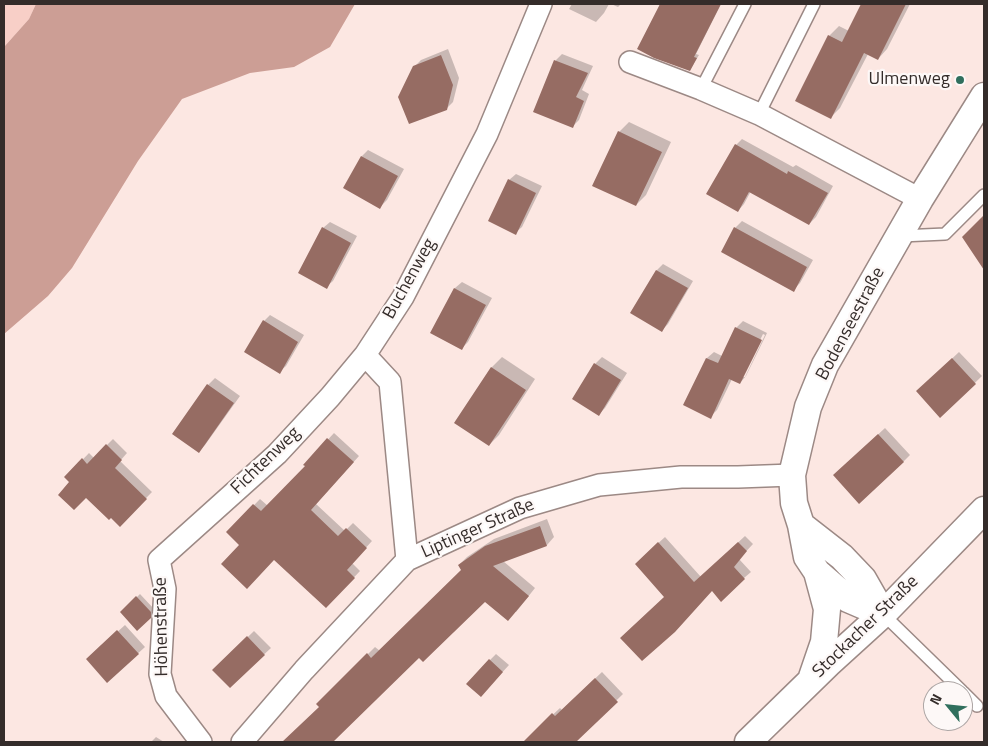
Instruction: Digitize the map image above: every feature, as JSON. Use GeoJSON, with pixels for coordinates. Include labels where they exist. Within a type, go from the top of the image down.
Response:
{"type":"FeatureCollection","features":[{"type":"Feature","properties":{"kind":"street","name":"Buchenweg"},"geometry":{"type":"LineString","coordinates":[[365,354],[403,297],[487,134],[541,4]]}},
{"type":"Feature","properties":{"kind":"street"},"geometry":{"type":"LineString","coordinates":[[630,62],[701,89],[759,114],[920,199]]}},
{"type":"Feature","properties":{"kind":"street","name":"Bodenseestraße"},"geometry":{"type":"LineString","coordinates":[[817,572],[807,557],[801,525],[794,503],[792,475],[808,407],[825,365],[920,199],[984,96]]}},
{"type":"Feature","properties":{"kind":"street","name":"Fichtenweg"},"geometry":{"type":"LineString","coordinates":[[159,560],[277,454],[365,354]]}},
{"type":"Feature","properties":{"kind":"street"},"geometry":{"type":"LineString","coordinates":[[365,354],[390,382],[407,560]]}},
{"type":"Feature","properties":{"kind":"street","name":"Liptinger Straße"},"geometry":{"type":"LineString","coordinates":[[242,742],[304,670],[407,560],[520,508],[598,485],[681,476],[738,477],[792,475]]}},
{"type":"Feature","properties":{"kind":"street","name":"Stockacher Straße"},"geometry":{"type":"LineString","coordinates":[[748,742],[811,679],[883,614],[984,510]]}},
{"type":"Feature","properties":{"kind":"street"},"geometry":{"type":"LineString","coordinates":[[801,525],[842,557],[863,579],[883,614]]}},
{"type":"Feature","properties":{"kind":"street","name":"Höhenstraße"},"geometry":{"type":"LineString","coordinates":[[159,560],[165,589],[160,674],[166,696],[201,742]]}},
{"type":"Feature","properties":{"kind":"street"},"geometry":{"type":"LineString","coordinates":[[817,572],[848,599],[883,614]]}},
{"type":"Feature","properties":{"kind":"street"},"geometry":{"type":"LineString","coordinates":[[811,679],[820,659],[824,642],[827,609],[817,572]]}},
{"type":"Feature","properties":{"kind":"lane"},"geometry":{"type":"LineString","coordinates":[[701,89],[745,4]]}},
{"type":"Feature","properties":{"kind":"lane"},"geometry":{"type":"LineString","coordinates":[[759,114],[814,4]]}},
{"type":"Feature","properties":{"kind":"lane"},"geometry":{"type":"LineString","coordinates":[[899,236],[945,234],[984,195]]}},
{"type":"Feature","properties":{"kind":"lane"},"geometry":{"type":"LineString","coordinates":[[883,614],[951,681]]}},
{"type":"Feature","properties":{"kind":"lane"},"geometry":{"type":"LineString","coordinates":[[973,702],[977,706]]}},
{"type":"Feature","properties":{"kind":"shaded area"},"geometry":{"type":"Polygon","coordinates":[[[4,4],[36,4],[29,19],[4,47],[4,4]]]}},
{"type":"Feature","properties":{"kind":"shaded area"},"geometry":{"type":"Polygon","coordinates":[[[36,4],[355,4],[330,47],[294,67],[250,73],[182,99],[138,161],[72,268],[48,296],[4,334],[4,47],[29,19],[36,4]]]}},
{"type":"Feature","properties":{"kind":"building"},"geometry":{"type":"Polygon","coordinates":[[[660,4],[721,4],[694,57],[697,58],[690,71],[654,58],[637,49],[660,4]]]}},
{"type":"Feature","properties":{"kind":"building"},"geometry":{"type":"Polygon","coordinates":[[[861,4],[906,4],[878,60],[864,53],[831,119],[795,101],[828,35],[842,42],[861,4]]]}},
{"type":"Feature","properties":{"kind":"building"},"geometry":{"type":"Polygon","coordinates":[[[441,55],[453,85],[447,110],[409,124],[398,97],[413,66],[441,55]]]}},
{"type":"Feature","properties":{"kind":"building"},"geometry":{"type":"Polygon","coordinates":[[[554,60],[588,73],[576,97],[584,101],[573,128],[533,112],[554,60]]]}},
{"type":"Feature","properties":{"kind":"building"},"geometry":{"type":"Polygon","coordinates":[[[618,131],[662,152],[636,206],[592,186],[618,131]]]}},
{"type":"Feature","properties":{"kind":"building"},"geometry":{"type":"Polygon","coordinates":[[[735,144],[787,174],[788,171],[828,193],[809,225],[749,192],[738,212],[706,194],[735,144]]]}},
{"type":"Feature","properties":{"kind":"building"},"geometry":{"type":"Polygon","coordinates":[[[361,156],[398,176],[380,209],[343,188],[361,156]]]}},
{"type":"Feature","properties":{"kind":"building"},"geometry":{"type":"Polygon","coordinates":[[[508,179],[536,193],[516,235],[488,221],[508,179]]]}},
{"type":"Feature","properties":{"kind":"building"},"geometry":{"type":"Polygon","coordinates":[[[984,215],[984,270],[962,237],[984,215]]]}},
{"type":"Feature","properties":{"kind":"building"},"geometry":{"type":"Polygon","coordinates":[[[322,227],[351,243],[327,289],[298,273],[322,227]]]}},
{"type":"Feature","properties":{"kind":"building"},"geometry":{"type":"Polygon","coordinates":[[[734,227],[807,267],[794,292],[721,252],[734,227]]]}},
{"type":"Feature","properties":{"kind":"building"},"geometry":{"type":"Polygon","coordinates":[[[656,270],[688,288],[662,332],[630,313],[656,270]]]}},
{"type":"Feature","properties":{"kind":"building"},"geometry":{"type":"Polygon","coordinates":[[[454,288],[486,305],[462,350],[430,333],[454,288]]]}},
{"type":"Feature","properties":{"kind":"building"},"geometry":{"type":"Polygon","coordinates":[[[263,320],[298,342],[280,374],[244,352],[263,320]]]}},
{"type":"Feature","properties":{"kind":"building"},"geometry":{"type":"Polygon","coordinates":[[[735,327],[762,340],[740,384],[729,379],[711,419],[683,405],[706,358],[718,363],[735,327]]]}},
{"type":"Feature","properties":{"kind":"building"},"geometry":{"type":"Polygon","coordinates":[[[952,358],[976,384],[940,418],[916,391],[952,358]]]}},
{"type":"Feature","properties":{"kind":"building"},"geometry":{"type":"Polygon","coordinates":[[[594,363],[621,380],[599,416],[572,399],[594,363]]]}},
{"type":"Feature","properties":{"kind":"building"},"geometry":{"type":"Polygon","coordinates":[[[491,367],[526,390],[489,446],[454,423],[491,367]]]}},
{"type":"Feature","properties":{"kind":"building"},"geometry":{"type":"Polygon","coordinates":[[[207,384],[234,403],[199,453],[172,434],[207,384]]]}},
{"type":"Feature","properties":{"kind":"building"},"geometry":{"type":"Polygon","coordinates":[[[878,434],[904,462],[859,504],[833,475],[878,434]]]}},
{"type":"Feature","properties":{"kind":"building"},"geometry":{"type":"Polygon","coordinates":[[[327,438],[354,462],[311,510],[338,536],[346,528],[367,548],[347,570],[355,578],[326,608],[274,560],[247,589],[221,564],[239,545],[226,532],[253,504],[261,511],[305,466],[303,465],[327,438]]]}},
{"type":"Feature","properties":{"kind":"building"},"geometry":{"type":"Polygon","coordinates":[[[106,444],[122,460],[115,468],[147,499],[120,527],[111,518],[109,520],[86,498],[74,510],[58,495],[69,482],[64,477],[82,458],[87,464],[106,444]]]}},
{"type":"Feature","properties":{"kind":"building"},"geometry":{"type":"Polygon","coordinates":[[[540,526],[547,546],[493,566],[529,596],[508,621],[485,602],[423,662],[419,658],[333,742],[282,742],[319,707],[316,704],[367,653],[371,658],[461,570],[458,565],[485,546],[540,526]]]}},
{"type":"Feature","properties":{"kind":"building"},"geometry":{"type":"Polygon","coordinates":[[[658,542],[694,582],[738,542],[747,551],[734,567],[745,579],[721,602],[712,591],[675,632],[642,661],[620,638],[664,597],[635,564],[658,542]]]}},
{"type":"Feature","properties":{"kind":"building"},"geometry":{"type":"Polygon","coordinates":[[[136,596],[151,612],[151,618],[137,631],[120,612],[136,596]]]}},
{"type":"Feature","properties":{"kind":"building"},"geometry":{"type":"Polygon","coordinates":[[[117,630],[139,654],[107,683],[86,659],[117,630]]]}},
{"type":"Feature","properties":{"kind":"building"},"geometry":{"type":"Polygon","coordinates":[[[247,636],[265,655],[230,688],[212,670],[247,636]]]}},
{"type":"Feature","properties":{"kind":"building"},"geometry":{"type":"Polygon","coordinates":[[[489,659],[503,672],[481,697],[466,684],[489,659]]]}},
{"type":"Feature","properties":{"kind":"building"},"geometry":{"type":"Polygon","coordinates":[[[595,678],[618,702],[576,742],[523,742],[552,713],[555,716],[595,678]]]}},
{"type":"Feature","properties":{"kind":"place","name":"Ulmenweg"},"geometry":{"type":"Point","coordinates":[960,80]}}]}
